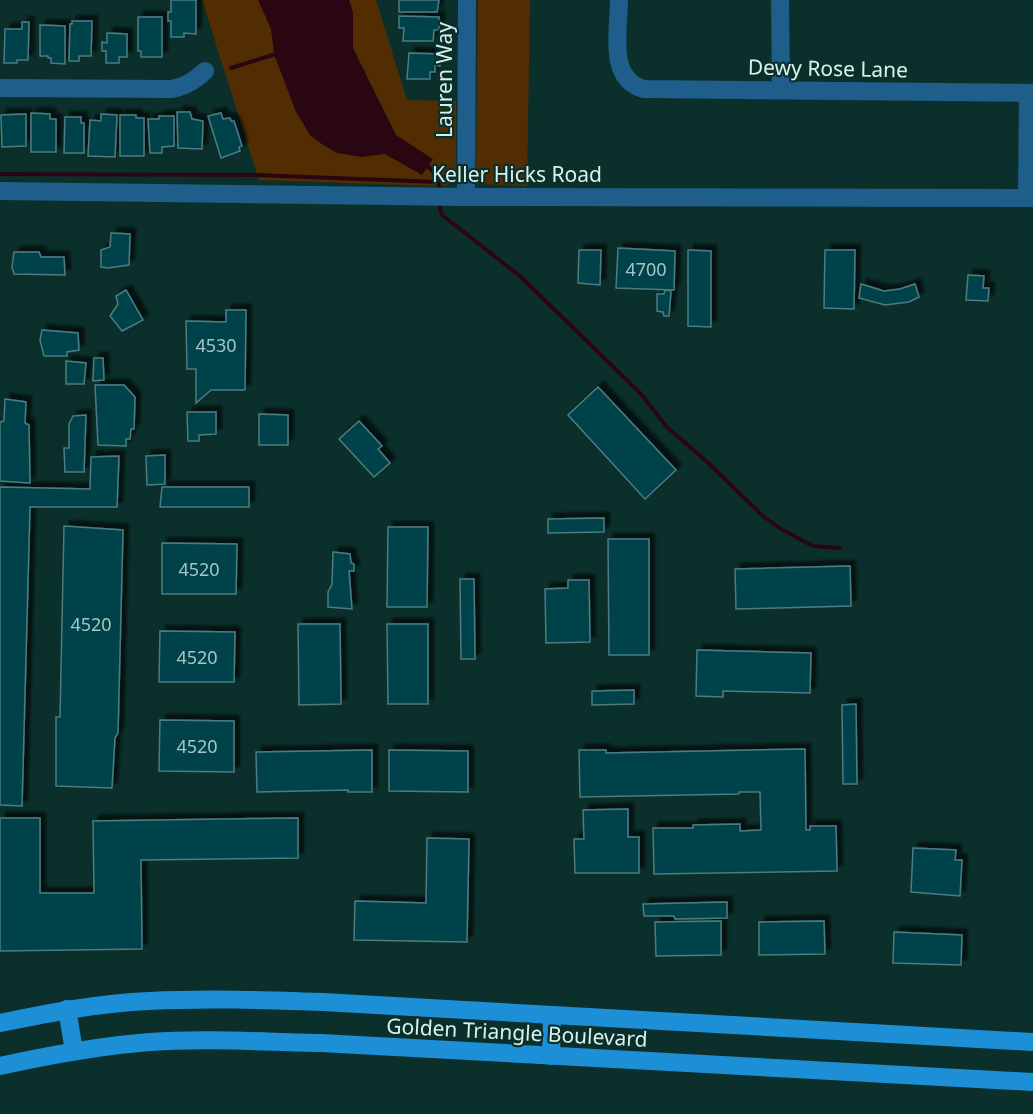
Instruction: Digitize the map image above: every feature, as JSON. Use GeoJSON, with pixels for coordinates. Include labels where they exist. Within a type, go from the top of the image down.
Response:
{"type":"FeatureCollection","features":[{"type":"Feature","properties":{"kind":"main road","name":"Golden Triangle Boulevard"},"geometry":{"type":"LineString","coordinates":[[0,1023],[68,1009],[147,1001],[222,999],[335,1003],[1033,1041]]}},
{"type":"Feature","properties":{"kind":"main road"},"geometry":{"type":"LineString","coordinates":[[68,1009],[74,1051]]}},
{"type":"Feature","properties":{"kind":"main road"},"geometry":{"type":"LineString","coordinates":[[551,1056],[552,1016]]}},
{"type":"Feature","properties":{"kind":"main road","name":"Golden Triangle Boulevard"},"geometry":{"type":"LineString","coordinates":[[0,1066],[74,1051],[150,1042],[221,1040],[321,1043],[1033,1082]]}},
{"type":"Feature","properties":{"kind":"street","name":"Lauren Way"},"geometry":{"type":"LineString","coordinates":[[466,0],[466,197]]}},
{"type":"Feature","properties":{"kind":"street","name":"Dewy Rose Lane"},"geometry":{"type":"LineString","coordinates":[[619,0],[618,59],[626,79],[634,86],[644,89],[1031,93]]}},
{"type":"Feature","properties":{"kind":"street"},"geometry":{"type":"LineString","coordinates":[[780,0],[781,90]]}},
{"type":"Feature","properties":{"kind":"street"},"geometry":{"type":"LineString","coordinates":[[0,88],[172,89],[194,81],[205,71]]}},
{"type":"Feature","properties":{"kind":"street"},"geometry":{"type":"LineString","coordinates":[[1030,198],[1031,93]]}},
{"type":"Feature","properties":{"kind":"street","name":"Keller Hicks Road"},"geometry":{"type":"LineString","coordinates":[[0,191],[466,197],[1030,198]]}},
{"type":"Feature","properties":{"kind":"shaded area"},"geometry":{"type":"Polygon","coordinates":[[[202,0],[376,0],[407,100],[456,101],[455,179],[448,185],[441,186],[259,180],[202,0]]]}},
{"type":"Feature","properties":{"kind":"shaded area"},"geometry":{"type":"Polygon","coordinates":[[[258,0],[349,0],[353,12],[353,48],[396,135],[433,159],[422,175],[385,154],[361,157],[337,153],[310,135],[296,112],[274,54],[271,29],[258,0]]]}},
{"type":"Feature","properties":{"kind":"shaded area"},"geometry":{"type":"Polygon","coordinates":[[[478,0],[530,0],[527,186],[476,184],[478,0]]]}},
{"type":"Feature","properties":{"kind":"building"},"geometry":{"type":"Polygon","coordinates":[[[171,0],[196,0],[196,34],[184,33],[184,37],[171,37],[171,21],[168,21],[168,12],[171,12],[171,0]]]}},
{"type":"Feature","properties":{"kind":"building"},"geometry":{"type":"Polygon","coordinates":[[[399,0],[439,0],[437,12],[399,12],[399,0]]]}},
{"type":"Feature","properties":{"kind":"building"},"geometry":{"type":"Polygon","coordinates":[[[399,16],[439,17],[439,30],[434,30],[433,41],[403,41],[404,28],[399,28],[399,16]]]}},
{"type":"Feature","properties":{"kind":"building"},"geometry":{"type":"Polygon","coordinates":[[[138,17],[162,17],[162,57],[141,57],[141,51],[138,51],[138,17]]]}},
{"type":"Feature","properties":{"kind":"building"},"geometry":{"type":"Polygon","coordinates":[[[72,21],[92,21],[91,56],[79,56],[79,61],[69,61],[72,21]]]}},
{"type":"Feature","properties":{"kind":"building"},"geometry":{"type":"Polygon","coordinates":[[[22,22],[29,22],[28,60],[4,63],[5,29],[22,29],[22,22]]]}},
{"type":"Feature","properties":{"kind":"building"},"geometry":{"type":"Polygon","coordinates":[[[40,25],[65,26],[65,64],[51,63],[51,58],[48,56],[40,56],[40,25]]]}},
{"type":"Feature","properties":{"kind":"building"},"geometry":{"type":"Polygon","coordinates":[[[107,33],[127,34],[127,57],[119,57],[119,63],[106,63],[106,51],[102,51],[102,42],[107,43],[107,33]]]}},
{"type":"Feature","properties":{"kind":"building"},"geometry":{"type":"Polygon","coordinates":[[[409,53],[440,54],[440,66],[435,65],[435,72],[430,72],[430,79],[407,79],[409,53]]]}},
{"type":"Feature","properties":{"kind":"building"},"geometry":{"type":"Polygon","coordinates":[[[177,112],[190,112],[192,119],[203,121],[202,149],[178,148],[177,112]]]}},
{"type":"Feature","properties":{"kind":"building"},"geometry":{"type":"Polygon","coordinates":[[[31,113],[50,114],[50,119],[56,119],[56,152],[31,152],[31,113]]]}},
{"type":"Feature","properties":{"kind":"building"},"geometry":{"type":"Polygon","coordinates":[[[221,113],[223,119],[230,118],[234,121],[242,146],[239,147],[240,151],[221,158],[208,116],[221,113]]]}},
{"type":"Feature","properties":{"kind":"building"},"geometry":{"type":"Polygon","coordinates":[[[26,114],[26,146],[2,147],[1,115],[26,114]]]}},
{"type":"Feature","properties":{"kind":"building"},"geometry":{"type":"Polygon","coordinates":[[[101,114],[117,115],[115,157],[88,156],[90,120],[101,121],[101,114]]]}},
{"type":"Feature","properties":{"kind":"building"},"geometry":{"type":"Polygon","coordinates":[[[120,115],[136,115],[136,118],[144,118],[144,156],[120,156],[120,115]]]}},
{"type":"Feature","properties":{"kind":"building"},"geometry":{"type":"Polygon","coordinates":[[[159,116],[174,116],[174,146],[162,147],[162,153],[150,153],[148,119],[159,119],[159,116]]]}},
{"type":"Feature","properties":{"kind":"building"},"geometry":{"type":"Polygon","coordinates":[[[65,117],[81,117],[81,123],[84,123],[84,153],[64,153],[65,117]]]}},
{"type":"Feature","properties":{"kind":"building"},"geometry":{"type":"Polygon","coordinates":[[[111,233],[130,234],[129,265],[101,267],[101,250],[110,247],[111,233]]]}},
{"type":"Feature","properties":{"kind":"building"},"geometry":{"type":"Polygon","coordinates":[[[618,248],[675,251],[674,290],[616,288],[618,248]]]}},
{"type":"Feature","properties":{"kind":"building"},"geometry":{"type":"Polygon","coordinates":[[[579,250],[601,250],[600,285],[578,283],[579,250]]]}},
{"type":"Feature","properties":{"kind":"building"},"geometry":{"type":"Polygon","coordinates":[[[688,250],[711,251],[711,327],[688,326],[688,250]]]}},
{"type":"Feature","properties":{"kind":"building"},"geometry":{"type":"Polygon","coordinates":[[[825,250],[855,250],[854,309],[824,308],[825,250]]]}},
{"type":"Feature","properties":{"kind":"building"},"geometry":{"type":"Polygon","coordinates":[[[14,252],[39,252],[41,257],[64,257],[65,275],[14,274],[12,267],[14,252]]]}},
{"type":"Feature","properties":{"kind":"building"},"geometry":{"type":"Polygon","coordinates":[[[968,275],[984,276],[983,288],[989,288],[988,301],[966,300],[968,275]]]}},
{"type":"Feature","properties":{"kind":"building"},"geometry":{"type":"Polygon","coordinates":[[[861,284],[884,291],[915,284],[919,297],[909,302],[885,305],[859,298],[861,284]]]}},
{"type":"Feature","properties":{"kind":"building"},"geometry":{"type":"Polygon","coordinates":[[[126,290],[143,320],[122,331],[110,316],[118,304],[116,296],[126,290]]]}},
{"type":"Feature","properties":{"kind":"building"},"geometry":{"type":"Polygon","coordinates":[[[665,290],[671,291],[669,316],[664,316],[663,312],[657,311],[657,294],[664,294],[665,290]]]}},
{"type":"Feature","properties":{"kind":"building"},"geometry":{"type":"Polygon","coordinates":[[[226,310],[246,310],[245,390],[211,390],[196,403],[196,369],[187,369],[186,321],[226,322],[226,310]]]}},
{"type":"Feature","properties":{"kind":"building"},"geometry":{"type":"Polygon","coordinates":[[[42,330],[78,333],[79,350],[67,352],[67,356],[44,356],[40,340],[42,330]]]}},
{"type":"Feature","properties":{"kind":"building"},"geometry":{"type":"Polygon","coordinates":[[[94,358],[103,358],[104,380],[93,381],[94,358]]]}},
{"type":"Feature","properties":{"kind":"building"},"geometry":{"type":"Polygon","coordinates":[[[66,361],[86,363],[84,384],[66,384],[66,361]]]}},
{"type":"Feature","properties":{"kind":"building"},"geometry":{"type":"Polygon","coordinates":[[[95,385],[124,385],[135,397],[134,429],[131,429],[130,439],[126,439],[126,446],[98,445],[95,385]]]}},
{"type":"Feature","properties":{"kind":"building"},"geometry":{"type":"Polygon","coordinates":[[[598,387],[676,470],[645,499],[568,415],[598,387]]]}},
{"type":"Feature","properties":{"kind":"building"},"geometry":{"type":"Polygon","coordinates":[[[5,399],[26,402],[25,423],[29,425],[30,483],[0,481],[0,422],[4,421],[5,399]]]}},
{"type":"Feature","properties":{"kind":"building"},"geometry":{"type":"Polygon","coordinates":[[[187,412],[216,412],[216,434],[199,435],[199,441],[188,441],[187,412]]]}},
{"type":"Feature","properties":{"kind":"building"},"geometry":{"type":"Polygon","coordinates":[[[259,414],[288,415],[288,445],[259,445],[259,414]]]}},
{"type":"Feature","properties":{"kind":"building"},"geometry":{"type":"Polygon","coordinates":[[[86,415],[84,472],[65,472],[64,448],[69,448],[69,424],[73,416],[86,415]]]}},
{"type":"Feature","properties":{"kind":"building"},"geometry":{"type":"Polygon","coordinates":[[[359,421],[382,446],[378,449],[390,463],[374,477],[339,439],[359,421]]]}},
{"type":"Feature","properties":{"kind":"building"},"geometry":{"type":"Polygon","coordinates":[[[165,455],[165,484],[147,485],[146,456],[165,455]]]}},
{"type":"Feature","properties":{"kind":"building"},"geometry":{"type":"Polygon","coordinates":[[[119,456],[117,507],[30,507],[22,806],[0,805],[0,487],[90,489],[91,457],[119,456]]]}},
{"type":"Feature","properties":{"kind":"building"},"geometry":{"type":"Polygon","coordinates":[[[162,487],[249,487],[249,507],[160,507],[162,487]]]}},
{"type":"Feature","properties":{"kind":"building"},"geometry":{"type":"Polygon","coordinates":[[[604,518],[604,532],[548,533],[548,519],[604,518]]]}},
{"type":"Feature","properties":{"kind":"building"},"geometry":{"type":"Polygon","coordinates":[[[64,526],[123,530],[118,733],[115,738],[112,788],[56,786],[56,717],[60,717],[64,526]]]}},
{"type":"Feature","properties":{"kind":"building"},"geometry":{"type":"Polygon","coordinates":[[[388,527],[428,527],[427,607],[387,607],[388,527]]]}},
{"type":"Feature","properties":{"kind":"building"},"geometry":{"type":"Polygon","coordinates":[[[608,539],[649,539],[649,655],[609,655],[608,539]]]}},
{"type":"Feature","properties":{"kind":"building"},"geometry":{"type":"Polygon","coordinates":[[[162,543],[237,544],[236,594],[162,594],[162,543]]]}},
{"type":"Feature","properties":{"kind":"building"},"geometry":{"type":"Polygon","coordinates":[[[333,552],[350,554],[351,563],[354,564],[354,571],[349,571],[352,609],[328,607],[328,592],[332,584],[333,552]]]}},
{"type":"Feature","properties":{"kind":"building"},"geometry":{"type":"Polygon","coordinates":[[[850,566],[851,606],[736,609],[735,569],[850,566]]]}},
{"type":"Feature","properties":{"kind":"building"},"geometry":{"type":"Polygon","coordinates":[[[460,579],[474,579],[475,659],[461,659],[460,579]]]}},
{"type":"Feature","properties":{"kind":"building"},"geometry":{"type":"Polygon","coordinates":[[[568,580],[589,580],[590,642],[546,643],[545,589],[568,588],[568,580]]]}},
{"type":"Feature","properties":{"kind":"building"},"geometry":{"type":"Polygon","coordinates":[[[298,624],[340,624],[341,704],[299,705],[298,624]]]}},
{"type":"Feature","properties":{"kind":"building"},"geometry":{"type":"Polygon","coordinates":[[[387,624],[428,624],[428,704],[388,704],[387,624]]]}},
{"type":"Feature","properties":{"kind":"building"},"geometry":{"type":"Polygon","coordinates":[[[160,631],[235,632],[234,682],[159,682],[160,631]]]}},
{"type":"Feature","properties":{"kind":"building"},"geometry":{"type":"Polygon","coordinates":[[[697,650],[811,653],[810,693],[723,691],[723,697],[696,696],[697,650]]]}},
{"type":"Feature","properties":{"kind":"building"},"geometry":{"type":"Polygon","coordinates":[[[634,690],[634,704],[592,705],[592,691],[634,690]]]}},
{"type":"Feature","properties":{"kind":"building"},"geometry":{"type":"Polygon","coordinates":[[[856,704],[857,784],[843,784],[842,705],[856,704]]]}},
{"type":"Feature","properties":{"kind":"building"},"geometry":{"type":"Polygon","coordinates":[[[160,720],[234,721],[234,772],[159,771],[160,720]]]}},
{"type":"Feature","properties":{"kind":"building"},"geometry":{"type":"Polygon","coordinates":[[[805,749],[806,830],[810,830],[810,826],[836,826],[837,871],[654,874],[653,828],[693,828],[693,825],[740,824],[740,831],[761,830],[760,792],[580,797],[579,750],[606,750],[606,753],[805,749]]]}},
{"type":"Feature","properties":{"kind":"building"},"geometry":{"type":"Polygon","coordinates":[[[372,750],[372,792],[348,792],[348,790],[257,792],[256,752],[372,750]]]}},
{"type":"Feature","properties":{"kind":"building"},"geometry":{"type":"Polygon","coordinates":[[[389,750],[468,751],[468,792],[389,791],[389,750]]]}},
{"type":"Feature","properties":{"kind":"building"},"geometry":{"type":"Polygon","coordinates":[[[628,809],[628,837],[639,837],[639,873],[575,873],[574,839],[584,839],[583,810],[628,809]]]}},
{"type":"Feature","properties":{"kind":"building"},"geometry":{"type":"Polygon","coordinates":[[[0,818],[40,818],[40,893],[94,893],[93,821],[298,818],[298,858],[141,860],[142,949],[0,951],[0,818]]]}},
{"type":"Feature","properties":{"kind":"building"},"geometry":{"type":"Polygon","coordinates":[[[427,838],[469,839],[467,942],[354,940],[355,901],[426,903],[427,838]]]}},
{"type":"Feature","properties":{"kind":"building"},"geometry":{"type":"Polygon","coordinates":[[[913,848],[956,850],[955,860],[962,860],[960,896],[911,892],[913,848]]]}},
{"type":"Feature","properties":{"kind":"building"},"geometry":{"type":"Polygon","coordinates":[[[727,902],[727,918],[675,919],[674,916],[644,916],[643,904],[727,902]]]}},
{"type":"Feature","properties":{"kind":"building"},"geometry":{"type":"Polygon","coordinates":[[[721,921],[721,955],[656,956],[655,922],[721,921]]]}},
{"type":"Feature","properties":{"kind":"building"},"geometry":{"type":"Polygon","coordinates":[[[824,921],[825,954],[759,955],[759,922],[824,921]]]}},
{"type":"Feature","properties":{"kind":"building"},"geometry":{"type":"Polygon","coordinates":[[[894,932],[962,935],[961,965],[893,963],[894,932]]]}},
{"type":"Feature","properties":{"kind":"waterway"},"geometry":{"type":"LineString","coordinates":[[231,68],[279,53]]}},
{"type":"Feature","properties":{"kind":"waterway"},"geometry":{"type":"LineString","coordinates":[[426,165],[435,174],[439,186]]}},
{"type":"Feature","properties":{"kind":"waterway"},"geometry":{"type":"LineString","coordinates":[[0,174],[255,175],[438,182]]}},
{"type":"Feature","properties":{"kind":"waterway"},"geometry":{"type":"LineString","coordinates":[[439,203],[442,215],[520,276],[641,394],[667,427],[763,516],[781,529],[813,546],[840,548]]}}]}
